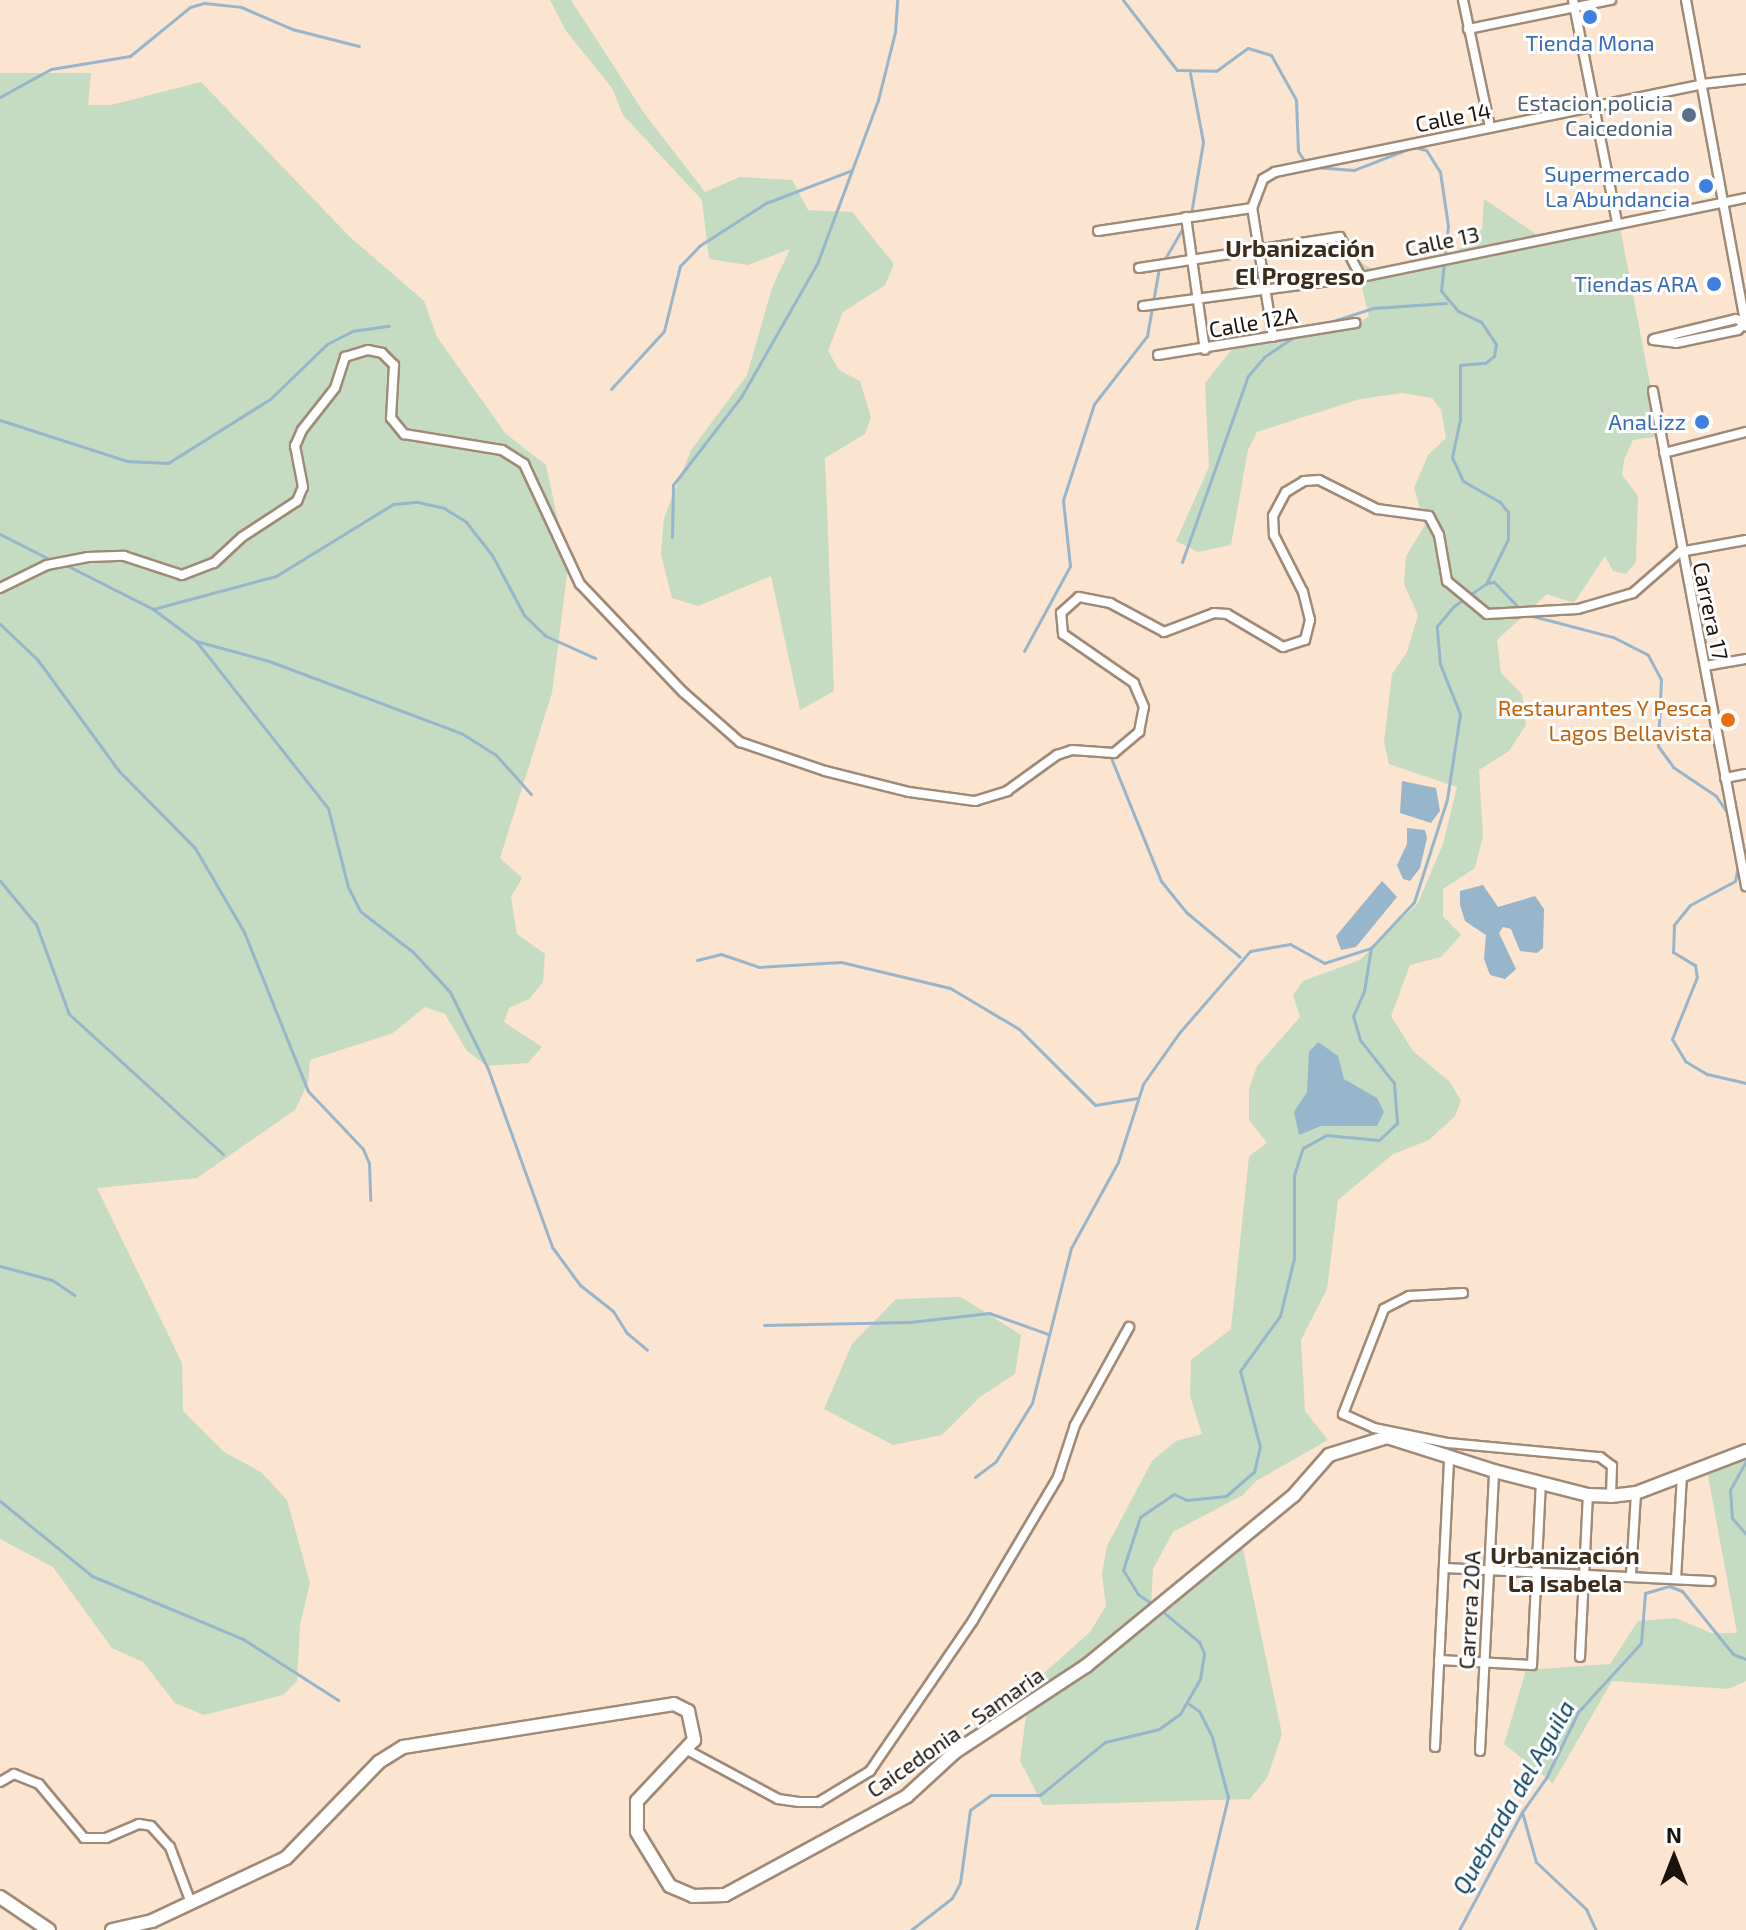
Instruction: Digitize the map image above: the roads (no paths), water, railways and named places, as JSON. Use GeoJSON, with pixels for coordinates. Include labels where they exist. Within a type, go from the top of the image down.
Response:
{"type":"FeatureCollection","features":[{"type":"Feature","properties":{"kind":"street"},"geometry":{"type":"LineString","coordinates":[[1463,0],[1490,127]]}},
{"type":"Feature","properties":{"kind":"street"},"geometry":{"type":"LineString","coordinates":[[1468,29],[1574,4],[1611,0]]}},
{"type":"Feature","properties":{"kind":"street"},"geometry":{"type":"LineString","coordinates":[[1686,0],[1746,324]]}},
{"type":"Feature","properties":{"kind":"street"},"geometry":{"type":"LineString","coordinates":[[1574,4],[1597,108],[1617,222]]}},
{"type":"Feature","properties":{"kind":"street","name":"Calle 14"},"geometry":{"type":"LineString","coordinates":[[1252,208],[1263,179],[1324,159],[1597,108],[1702,84],[1746,79]]}},
{"type":"Feature","properties":{"kind":"street","name":"Calle 13"},"geometry":{"type":"LineString","coordinates":[[1143,306],[1199,301],[1361,277],[1617,222],[1746,198]]}},
{"type":"Feature","properties":{"kind":"street"},"geometry":{"type":"LineString","coordinates":[[1098,231],[1252,208],[1273,337]]}},
{"type":"Feature","properties":{"kind":"street"},"geometry":{"type":"LineString","coordinates":[[1186,217],[1205,350]]}},
{"type":"Feature","properties":{"kind":"street"},"geometry":{"type":"LineString","coordinates":[[1139,268],[1259,252],[1340,237],[1361,277]]}},
{"type":"Feature","properties":{"kind":"street"},"geometry":{"type":"LineString","coordinates":[[1736,319],[1746,324],[1738,330],[1676,343],[1653,340],[1736,319]]}},
{"type":"Feature","properties":{"kind":"street","name":"Calle 12A"},"geometry":{"type":"LineString","coordinates":[[1158,355],[1205,350],[1355,323]]}},
{"type":"Feature","properties":{"kind":"street"},"geometry":{"type":"LineString","coordinates":[[0,588],[47,565],[88,557],[124,556],[182,575],[214,563],[297,501],[303,487],[295,446],[302,430],[335,388],[345,357],[368,350],[382,353],[394,365],[391,418],[404,434],[502,450],[524,464],[580,584],[683,692],[740,742],[909,792],[975,801],[1007,791],[1057,755],[1072,750],[1114,753],[1139,732],[1144,707],[1134,683],[1063,634],[1061,613],[1079,597],[1110,603],[1164,632],[1214,613],[1227,614],[1272,644],[1294,647],[1305,640],[1310,620],[1307,606],[1274,535],[1273,516],[1276,503],[1304,481],[1319,480],[1377,509],[1429,516],[1439,535],[1447,581],[1487,614],[1578,609],[1633,593],[1680,552],[1746,540]]}},
{"type":"Feature","properties":{"kind":"street","name":"Carrera 17"},"geometry":{"type":"LineString","coordinates":[[1653,391],[1680,552],[1746,880]]}},
{"type":"Feature","properties":{"kind":"street"},"geometry":{"type":"LineString","coordinates":[[1664,453],[1746,432]]}},
{"type":"Feature","properties":{"kind":"street"},"geometry":{"type":"LineString","coordinates":[[1705,666],[1746,659]]}},
{"type":"Feature","properties":{"kind":"street"},"geometry":{"type":"LineString","coordinates":[[1725,778],[1746,774]]}},
{"type":"Feature","properties":{"kind":"street"},"geometry":{"type":"LineString","coordinates":[[1463,1293],[1409,1296],[1384,1309],[1343,1414],[1374,1428],[1448,1443],[1600,1457],[1612,1466],[1611,1496]]}},
{"type":"Feature","properties":{"kind":"street"},"geometry":{"type":"LineString","coordinates":[[112,1930],[191,1903],[286,1858],[379,1762],[403,1747],[674,1704],[688,1711],[694,1722],[689,1751],[778,1799],[819,1802],[870,1771],[972,1622],[1058,1477],[1075,1425],[1129,1327]]}},
{"type":"Feature","properties":{"kind":"street","name":"Caicedonia - Samaria"},"geometry":{"type":"LineString","coordinates":[[689,1751],[649,1783],[637,1801],[637,1832],[670,1886],[693,1896],[725,1895],[907,1796],[955,1752],[1086,1666],[1294,1495],[1329,1455],[1387,1437],[1494,1471],[1588,1495],[1611,1496],[1636,1493],[1746,1451]]}},
{"type":"Feature","properties":{"kind":"street"},"geometry":{"type":"LineString","coordinates":[[1435,1747],[1449,1456]]}},
{"type":"Feature","properties":{"kind":"street","name":"Carrera 20A"},"geometry":{"type":"LineString","coordinates":[[1480,1751],[1494,1471]]}},
{"type":"Feature","properties":{"kind":"street"},"geometry":{"type":"LineString","coordinates":[[1676,1579],[1682,1474]]}},
{"type":"Feature","properties":{"kind":"street"},"geometry":{"type":"LineString","coordinates":[[1439,1660],[1532,1665],[1541,1483]]}},
{"type":"Feature","properties":{"kind":"street"},"geometry":{"type":"LineString","coordinates":[[1631,1575],[1636,1493]]}},
{"type":"Feature","properties":{"kind":"street"},"geometry":{"type":"LineString","coordinates":[[1580,1657],[1588,1495]]}},
{"type":"Feature","properties":{"kind":"street"},"geometry":{"type":"LineString","coordinates":[[1444,1568],[1711,1581]]}},
{"type":"Feature","properties":{"kind":"street"},"geometry":{"type":"LineString","coordinates":[[0,1782],[14,1774],[39,1784],[84,1838],[106,1838],[139,1824],[151,1826],[170,1847],[191,1903]]}},
{"type":"Feature","properties":{"kind":"street"},"geometry":{"type":"LineString","coordinates":[[0,1897],[49,1930]]}},
{"type":"Feature","properties":{"kind":"water"},"geometry":{"type":"Polygon","coordinates":[[[1402,781],[1436,788],[1440,811],[1431,823],[1400,813],[1402,781]]]}},
{"type":"Feature","properties":{"kind":"water"},"geometry":{"type":"Polygon","coordinates":[[[1407,828],[1425,830],[1427,838],[1420,868],[1410,881],[1403,879],[1397,865],[1407,844],[1407,828]]]}},
{"type":"Feature","properties":{"kind":"water"},"geometry":{"type":"Polygon","coordinates":[[[1382,881],[1397,897],[1356,947],[1341,950],[1336,936],[1382,881]]]}},
{"type":"Feature","properties":{"kind":"water"},"geometry":{"type":"Polygon","coordinates":[[[1483,885],[1498,907],[1535,896],[1544,909],[1543,948],[1537,953],[1520,951],[1511,929],[1503,927],[1499,933],[1516,969],[1505,979],[1490,975],[1484,959],[1486,935],[1465,921],[1460,905],[1460,891],[1483,885]]]}},
{"type":"Feature","properties":{"kind":"water"},"geometry":{"type":"Polygon","coordinates":[[[1318,1042],[1338,1056],[1344,1079],[1377,1098],[1384,1112],[1377,1126],[1321,1126],[1299,1135],[1294,1112],[1307,1092],[1309,1052],[1318,1042]]]}},
{"type":"Feature","properties":{"kind":"waterway"},"geometry":{"type":"LineString","coordinates":[[672,537],[673,485],[741,397],[817,264],[878,100],[895,32],[897,0]]}},
{"type":"Feature","properties":{"kind":"waterway"},"geometry":{"type":"LineString","coordinates":[[1123,0],[1177,70],[1216,71],[1248,48],[1271,55],[1296,100],[1298,151],[1306,164]]}},
{"type":"Feature","properties":{"kind":"waterway"},"geometry":{"type":"LineString","coordinates":[[0,97],[51,69],[130,56],[190,7],[204,3],[241,7],[292,29],[359,46]]}},
{"type":"Feature","properties":{"kind":"waterway"},"geometry":{"type":"LineString","coordinates":[[1190,73],[1203,142],[1191,214]]}},
{"type":"Feature","properties":{"kind":"waterway"},"geometry":{"type":"LineString","coordinates":[[1155,1606],[1138,1594],[1123,1570],[1140,1517],[1174,1494],[1187,1500],[1226,1496],[1254,1472],[1260,1447],[1240,1371],[1280,1316],[1294,1258],[1294,1175],[1303,1148],[1326,1135],[1379,1140],[1397,1123],[1394,1083],[1360,1040],[1353,1016],[1364,991],[1371,948],[1414,902],[1447,799],[1460,714],[1440,664],[1437,626],[1454,606],[1486,584],[1508,539],[1508,512],[1500,502],[1463,481],[1452,457],[1460,419],[1460,365],[1485,363],[1494,356],[1496,344],[1481,322],[1458,311],[1441,291],[1448,226],[1440,172],[1426,150],[1413,147],[1354,170],[1313,167]]}},
{"type":"Feature","properties":{"kind":"waterway"},"geometry":{"type":"LineString","coordinates":[[611,389],[664,331],[680,266],[699,246],[766,203],[852,170]]}},
{"type":"Feature","properties":{"kind":"waterway"},"geometry":{"type":"LineString","coordinates":[[1163,262],[1185,224]]}},
{"type":"Feature","properties":{"kind":"waterway"},"geometry":{"type":"LineString","coordinates":[[1024,651],[1070,566],[1063,500],[1094,404],[1147,336],[1159,268]]}},
{"type":"Feature","properties":{"kind":"waterway"},"geometry":{"type":"LineString","coordinates":[[1321,325],[1373,308],[1446,303]]}},
{"type":"Feature","properties":{"kind":"waterway"},"geometry":{"type":"LineString","coordinates":[[0,420],[127,461],[168,463],[270,399],[327,344],[352,331],[389,326]]}},
{"type":"Feature","properties":{"kind":"waterway"},"geometry":{"type":"LineString","coordinates":[[1182,562],[1248,376],[1264,357],[1295,336]]}},
{"type":"Feature","properties":{"kind":"waterway"},"geometry":{"type":"LineString","coordinates":[[153,609],[276,576],[393,504],[418,502],[444,508],[466,522],[492,555],[524,615],[546,636],[595,658]]}},
{"type":"Feature","properties":{"kind":"waterway"},"geometry":{"type":"LineString","coordinates":[[0,534],[53,561]]}},
{"type":"Feature","properties":{"kind":"waterway"},"geometry":{"type":"LineString","coordinates":[[64,564],[153,609],[196,641],[328,808],[348,887],[360,911],[413,952],[450,992],[488,1069],[552,1247],[580,1285],[613,1311],[627,1333],[647,1350]]}},
{"type":"Feature","properties":{"kind":"waterway","name":"Quebrada del Aguila"},"geometry":{"type":"LineString","coordinates":[[1487,583],[1494,582],[1520,609]]}},
{"type":"Feature","properties":{"kind":"waterway","name":"Quebrada del Aguila"},"geometry":{"type":"LineString","coordinates":[[1529,615],[1613,637],[1648,655],[1661,679],[1658,746],[1673,767],[1716,796],[1730,817]]}},
{"type":"Feature","properties":{"kind":"waterway"},"geometry":{"type":"LineString","coordinates":[[0,624],[37,659],[119,771],[195,848],[244,932],[308,1091],[363,1149],[369,1163],[370,1200]]}},
{"type":"Feature","properties":{"kind":"waterway"},"geometry":{"type":"LineString","coordinates":[[196,641],[269,661],[461,733],[495,754],[531,794]]}},
{"type":"Feature","properties":{"kind":"waterway"},"geometry":{"type":"LineString","coordinates":[[1109,753],[1161,881],[1186,912],[1240,957]]}},
{"type":"Feature","properties":{"kind":"waterway","name":"Quebrada del Aguila"},"geometry":{"type":"LineString","coordinates":[[1739,862],[1735,881],[1690,905],[1674,925],[1673,952],[1695,965],[1697,977],[1672,1039],[1685,1061],[1707,1074],[1746,1083]]}},
{"type":"Feature","properties":{"kind":"waterway"},"geometry":{"type":"LineString","coordinates":[[0,881],[36,924],[69,1014],[223,1154]]}},
{"type":"Feature","properties":{"kind":"waterway"},"geometry":{"type":"LineString","coordinates":[[975,1477],[996,1461],[1032,1403],[1071,1248],[1118,1162],[1143,1084],[1179,1033],[1250,951],[1290,944],[1324,963],[1371,948]]}},
{"type":"Feature","properties":{"kind":"waterway"},"geometry":{"type":"LineString","coordinates":[[697,960],[721,954],[758,967],[841,962],[950,988],[1019,1029],[1095,1105],[1137,1098]]}},
{"type":"Feature","properties":{"kind":"waterway"},"geometry":{"type":"LineString","coordinates":[[0,1266],[52,1280],[74,1295]]}},
{"type":"Feature","properties":{"kind":"waterway"},"geometry":{"type":"LineString","coordinates":[[764,1325],[910,1322],[989,1313],[1048,1334]]}},
{"type":"Feature","properties":{"kind":"waterway","name":"Quebrada del Aguila"},"geometry":{"type":"LineString","coordinates":[[1746,1461],[1730,1490],[1732,1518],[1746,1534]]}},
{"type":"Feature","properties":{"kind":"waterway"},"geometry":{"type":"LineString","coordinates":[[0,1501],[92,1576],[243,1639],[338,1700]]}},
{"type":"Feature","properties":{"kind":"waterway","name":"Quebrada del Aguila"},"geometry":{"type":"LineString","coordinates":[[1459,1930],[1522,1812],[1546,1778],[1578,1712],[1641,1643],[1645,1593],[1669,1586],[1682,1591],[1733,1654],[1746,1659]]}},
{"type":"Feature","properties":{"kind":"waterway"},"geometry":{"type":"LineString","coordinates":[[911,1930],[952,1898],[960,1883],[970,1810],[991,1795],[1040,1795],[1105,1742],[1159,1729],[1180,1714],[1200,1679],[1204,1653],[1199,1642],[1161,1610]]}},
{"type":"Feature","properties":{"kind":"waterway"},"geometry":{"type":"LineString","coordinates":[[1189,1704],[1199,1711],[1212,1737],[1228,1797],[1196,1930]]}},
{"type":"Feature","properties":{"kind":"waterway"},"geometry":{"type":"LineString","coordinates":[[1522,1812],[1536,1862],[1586,1909],[1596,1930]]}},
{"type":"Feature","properties":{"kind":"place","name":"Tienda Mona"},"geometry":{"type":"Point","coordinates":[1590,17]}},
{"type":"Feature","properties":{"kind":"place","name":"Estacion policia Caicedonia"},"geometry":{"type":"Point","coordinates":[1689,115]}},
{"type":"Feature","properties":{"kind":"place","name":"Supermercado La Abundancia"},"geometry":{"type":"Point","coordinates":[1706,186]}},
{"type":"Feature","properties":{"kind":"place","name":"Tiendas ARA"},"geometry":{"type":"Point","coordinates":[1714,284]}},
{"type":"Feature","properties":{"kind":"place","name":"AnaLizz"},"geometry":{"type":"Point","coordinates":[1702,422]}},
{"type":"Feature","properties":{"kind":"place","name":"Restaurantes Y Pesca Lagos Bellavista"},"geometry":{"type":"Point","coordinates":[1728,720]}},
{"type":"Feature","properties":{"kind":"district","name":"Urbanización El Progreso"},"geometry":{"type":"Point","coordinates":[1300,262]}},
{"type":"Feature","properties":{"kind":"district","name":"Urbanización La Isabela"},"geometry":{"type":"Point","coordinates":[1565,1569]}}]}
